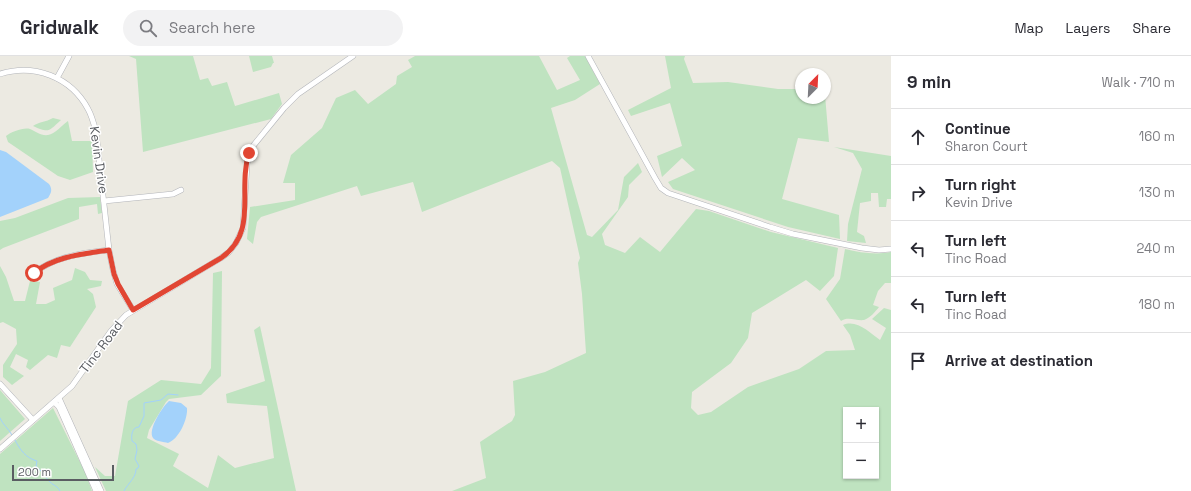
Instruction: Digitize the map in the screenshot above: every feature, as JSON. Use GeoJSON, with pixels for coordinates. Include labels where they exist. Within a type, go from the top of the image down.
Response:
{"type":"FeatureCollection","features":[{"type":"Feature","properties":{"kind":"street"},"geometry":{"type":"LineString","coordinates":[[57,78],[69,56]]}},
{"type":"Feature","properties":{"kind":"street","name":"Tinc Road"},"geometry":{"type":"LineString","coordinates":[[0,449],[59,398],[75,382],[114,327],[133,310],[221,258],[233,247],[240,237],[244,224],[247,164],[252,148],[287,105],[298,94],[313,82],[353,56]]}},
{"type":"Feature","properties":{"kind":"street"},"geometry":{"type":"LineString","coordinates":[[588,56],[654,178],[661,188],[668,193],[780,230],[862,248],[879,250],[891,249]]}},
{"type":"Feature","properties":{"kind":"street","name":"Kevin Drive"},"geometry":{"type":"LineString","coordinates":[[0,74],[14,70],[41,72],[57,78],[70,87],[80,96],[88,107],[94,121],[96,132],[109,250],[114,274],[133,310]]}},
{"type":"Feature","properties":{"kind":"street"},"geometry":{"type":"LineString","coordinates":[[104,201],[173,194],[181,190]]}},
{"type":"Feature","properties":{"kind":"street"},"geometry":{"type":"LineString","coordinates":[[34,273],[67,257],[109,250]]}},
{"type":"Feature","properties":{"kind":"street"},"geometry":{"type":"LineString","coordinates":[[0,384],[33,420]]}},
{"type":"Feature","properties":{"kind":"street"},"geometry":{"type":"LineString","coordinates":[[59,398],[101,491]]}},
{"type":"Feature","properties":{"kind":"street"},"geometry":{"type":"LineString","coordinates":[[54,402],[59,407],[96,491]]}},
{"type":"Feature","properties":{"kind":"green space"},"geometry":{"type":"Polygon","coordinates":[[[129,56],[193,56],[200,80],[208,78],[212,86],[227,82],[235,106],[279,93],[282,104],[271,119],[143,152],[136,59],[129,56]]]}},
{"type":"Feature","properties":{"kind":"green space"},"geometry":{"type":"Polygon","coordinates":[[[249,56],[272,56],[274,63],[271,67],[253,72],[249,56]]]}},
{"type":"Feature","properties":{"kind":"green space"},"geometry":{"type":"Polygon","coordinates":[[[415,56],[539,56],[557,90],[580,80],[567,58],[570,56],[585,56],[600,84],[575,100],[551,108],[587,235],[592,237],[618,210],[624,177],[638,163],[642,172],[629,185],[628,197],[602,234],[605,245],[625,253],[640,237],[660,252],[696,209],[709,211],[771,232],[838,248],[834,276],[820,291],[806,280],[752,313],[748,338],[731,363],[692,392],[691,408],[698,415],[711,412],[748,387],[799,369],[826,351],[855,350],[850,335],[843,325],[858,325],[880,340],[886,328],[872,319],[884,308],[891,310],[891,491],[452,491],[486,478],[480,442],[512,421],[515,415],[513,381],[545,372],[586,353],[582,294],[578,263],[580,258],[560,168],[552,161],[422,212],[413,182],[361,196],[357,186],[261,217],[257,222],[253,244],[247,239],[250,207],[295,200],[295,183],[283,183],[291,155],[322,128],[336,98],[355,90],[368,104],[396,84],[397,76],[412,67],[408,60],[415,56]]]}},
{"type":"Feature","properties":{"kind":"green space"},"geometry":{"type":"Polygon","coordinates":[[[665,56],[685,56],[684,59],[693,83],[728,82],[778,89],[795,89],[795,104],[826,104],[829,142],[798,138],[782,199],[839,215],[840,239],[788,227],[673,189],[668,182],[695,170],[682,158],[662,177],[657,156],[682,146],[670,103],[631,116],[628,110],[671,88],[665,56]]]}},
{"type":"Feature","properties":{"kind":"green space"},"geometry":{"type":"Polygon","coordinates":[[[53,118],[61,120],[51,129],[42,130],[33,126],[37,124],[53,118]]]}},
{"type":"Feature","properties":{"kind":"green space"},"geometry":{"type":"Polygon","coordinates":[[[68,121],[72,141],[92,141],[93,172],[70,180],[58,176],[8,142],[6,136],[18,130],[24,129],[30,129],[41,134],[48,135],[56,131],[68,121]]]}},
{"type":"Feature","properties":{"kind":"green space"},"geometry":{"type":"Polygon","coordinates":[[[834,147],[891,156],[891,199],[887,199],[886,207],[879,207],[878,193],[871,193],[871,201],[860,203],[857,232],[864,236],[866,243],[847,241],[848,224],[862,169],[853,153],[834,147]]]}},
{"type":"Feature","properties":{"kind":"green space"},"geometry":{"type":"Polygon","coordinates":[[[100,197],[102,213],[98,214],[97,204],[79,207],[79,219],[0,250],[0,221],[15,218],[68,198],[100,197]]]}},
{"type":"Feature","properties":{"kind":"green space"},"geometry":{"type":"Polygon","coordinates":[[[845,249],[868,253],[891,252],[891,283],[885,283],[878,291],[873,305],[879,307],[874,313],[864,320],[849,319],[841,321],[826,299],[840,279],[845,249]]]}},
{"type":"Feature","properties":{"kind":"green space"},"geometry":{"type":"Polygon","coordinates":[[[0,266],[6,277],[14,301],[25,301],[30,281],[40,282],[36,304],[46,304],[55,300],[53,288],[72,280],[75,268],[85,272],[90,280],[102,281],[101,286],[87,289],[93,294],[96,307],[70,347],[61,345],[57,358],[48,355],[30,370],[26,367],[28,360],[16,354],[10,367],[24,376],[12,385],[3,377],[3,365],[17,344],[16,329],[3,322],[0,323],[0,266]]]}},
{"type":"Feature","properties":{"kind":"green space"},"geometry":{"type":"Polygon","coordinates":[[[222,271],[221,376],[201,395],[169,399],[149,430],[147,438],[179,454],[173,466],[208,488],[218,455],[235,468],[274,458],[267,406],[227,403],[226,394],[265,381],[254,330],[260,326],[296,491],[106,491],[95,467],[105,476],[115,476],[128,401],[161,380],[201,384],[211,368],[213,273],[222,271]]]}},
{"type":"Feature","properties":{"kind":"green space"},"geometry":{"type":"Polygon","coordinates":[[[0,390],[25,419],[0,441],[0,390]]]}},
{"type":"Feature","properties":{"kind":"green space"},"geometry":{"type":"Polygon","coordinates":[[[53,408],[85,472],[92,491],[0,491],[0,454],[53,408]]]}},
{"type":"Feature","properties":{"kind":"water"},"geometry":{"type":"Polygon","coordinates":[[[0,150],[6,152],[49,184],[51,191],[48,198],[0,217],[0,150]]]}},
{"type":"Feature","properties":{"kind":"water"},"geometry":{"type":"Polygon","coordinates":[[[169,401],[181,403],[187,408],[187,412],[186,418],[179,433],[172,441],[168,443],[153,438],[152,430],[156,418],[169,401]]]}},
{"type":"Feature","properties":{"kind":"waterway"},"geometry":{"type":"LineString","coordinates":[[124,491],[139,466],[135,459],[137,450],[136,444],[132,441],[132,432],[135,428],[139,427],[144,416],[144,403],[161,400],[168,394],[178,395]]}},
{"type":"Feature","properties":{"kind":"waterway"},"geometry":{"type":"LineString","coordinates":[[0,418],[12,435]]}},
{"type":"Feature","properties":{"kind":"waterway"},"geometry":{"type":"LineString","coordinates":[[15,440],[24,453],[37,461],[36,466],[60,491]]}},
{"type":"Feature","properties":{"kind":"route"},"geometry":{"type":"LineString","coordinates":[[34,273],[46,266],[73,255],[109,250],[114,274],[133,310],[221,258],[229,252],[236,243],[244,226],[246,176],[249,153]]}}]}
